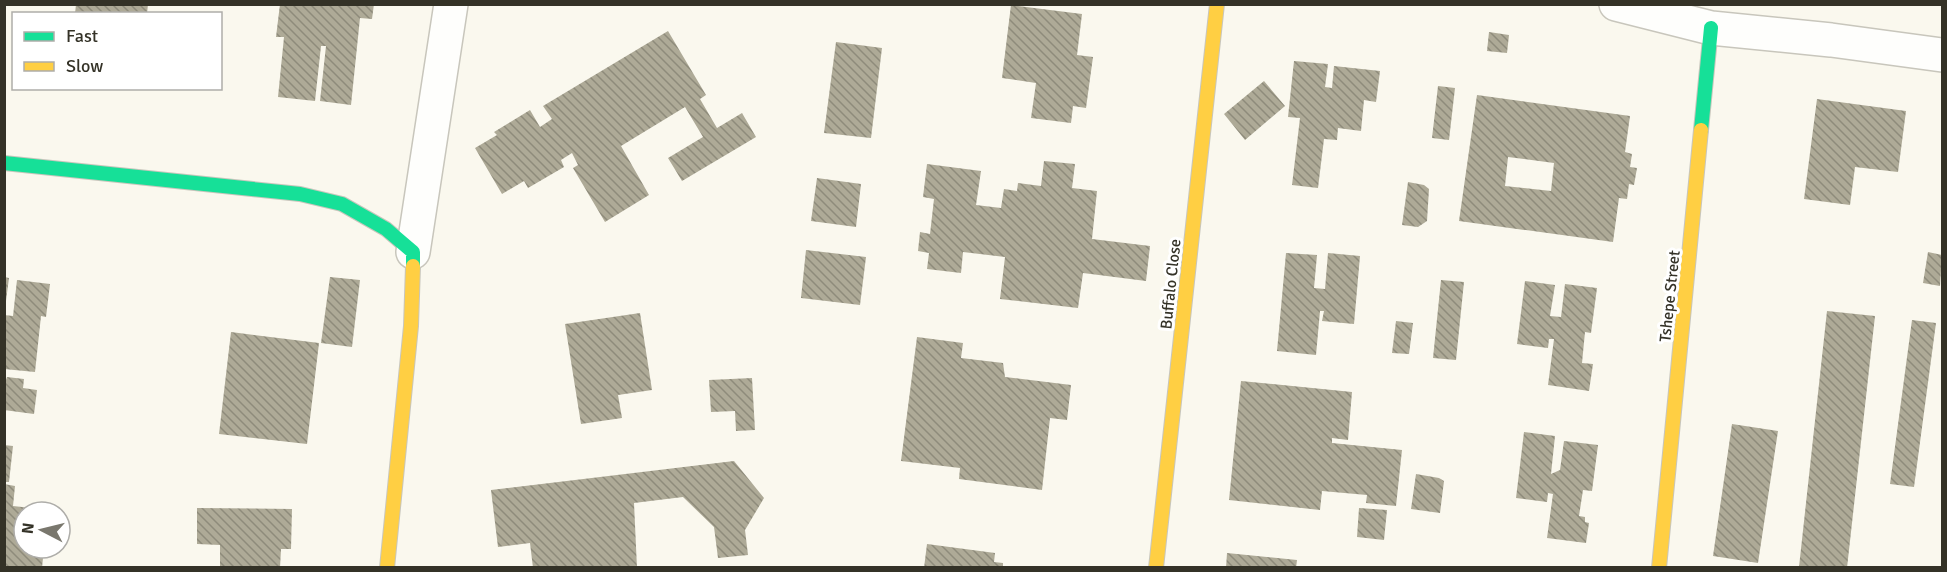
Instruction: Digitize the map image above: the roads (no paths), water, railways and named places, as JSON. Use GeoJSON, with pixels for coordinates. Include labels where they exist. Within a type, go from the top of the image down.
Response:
{"type":"FeatureCollection","features":[{"type":"Feature","properties":{"kind":"street"},"geometry":{"type":"LineString","coordinates":[[387,567],[411,326],[413,252],[451,4]]}},
{"type":"Feature","properties":{"kind":"street","name":"Buffalo Close"},"geometry":{"type":"LineString","coordinates":[[1156,567],[1217,4]]}},
{"type":"Feature","properties":{"kind":"street"},"geometry":{"type":"LineString","coordinates":[[1616,4],[1711,28],[1831,40],[1942,55]]}},
{"type":"Feature","properties":{"kind":"street","name":"Tshepe Street"},"geometry":{"type":"LineString","coordinates":[[1659,567],[1711,28]]}},
{"type":"Feature","properties":{"kind":"street"},"geometry":{"type":"LineString","coordinates":[[4,163],[300,194],[342,204],[386,229],[413,252]]}}]}
